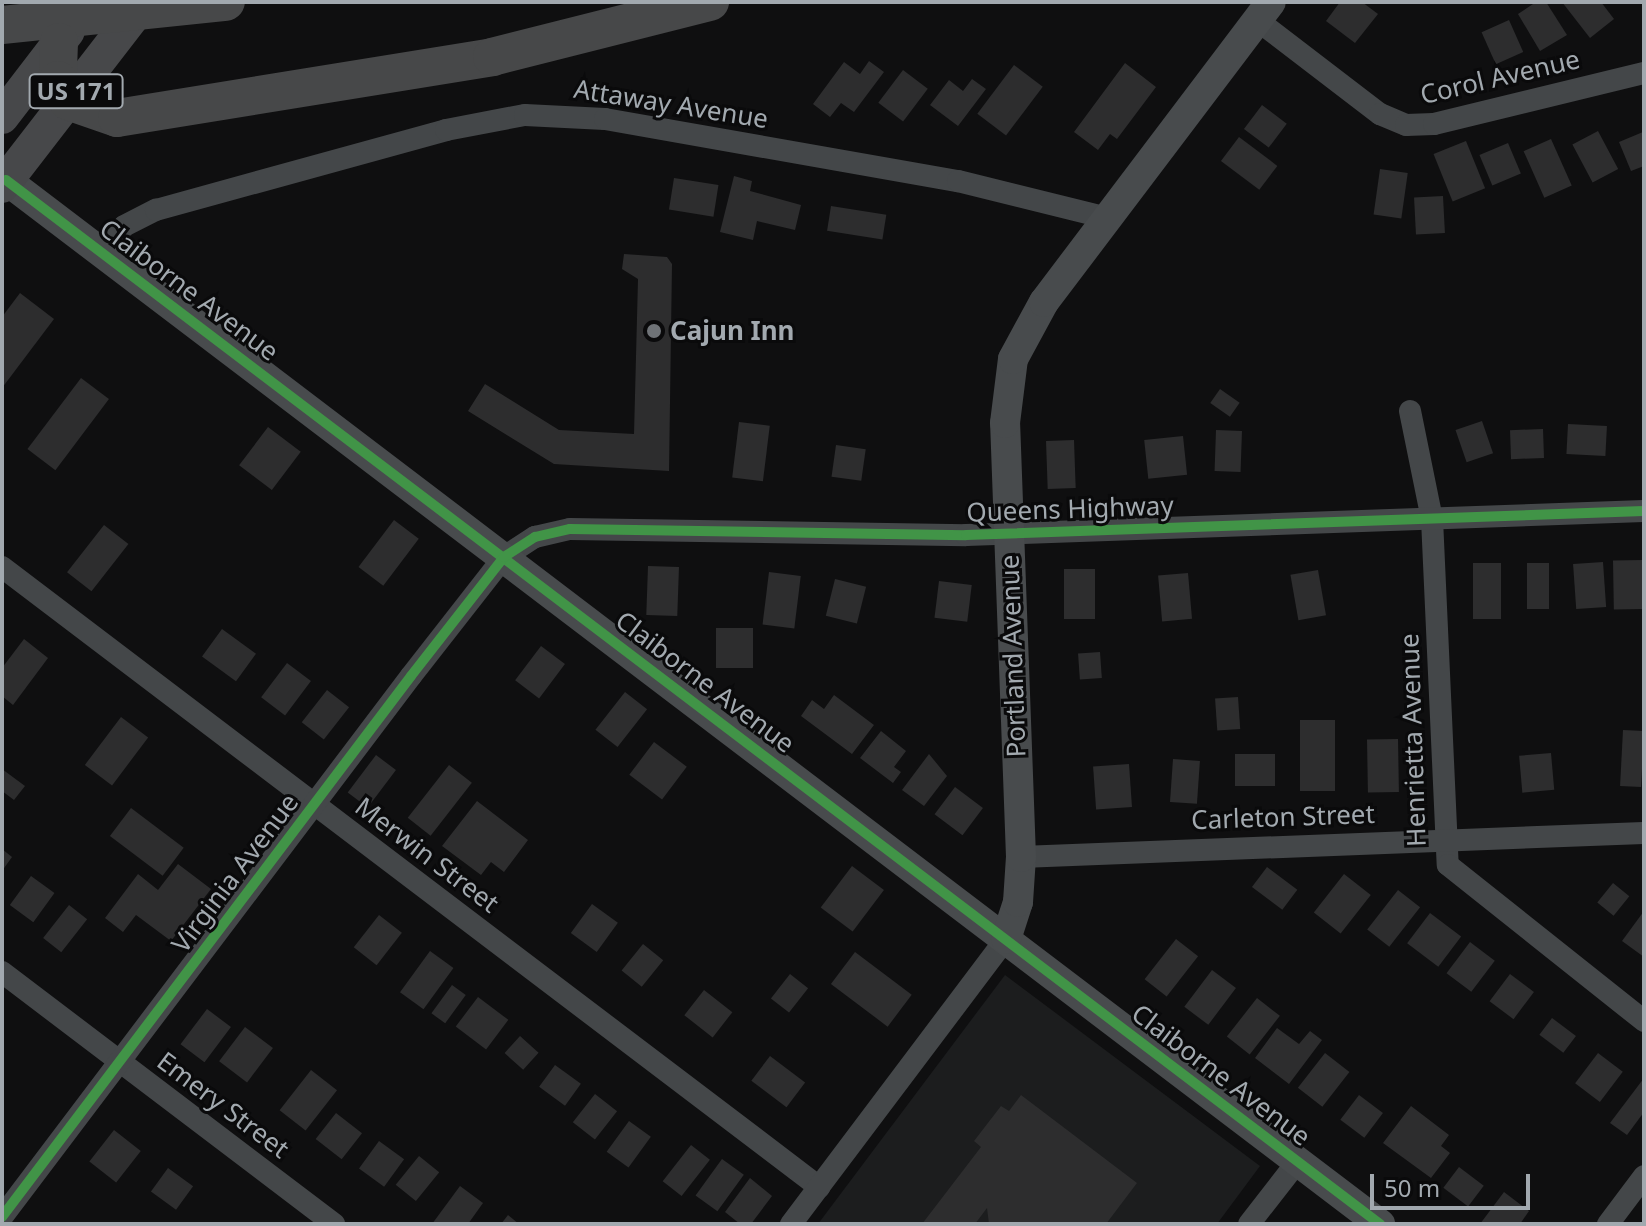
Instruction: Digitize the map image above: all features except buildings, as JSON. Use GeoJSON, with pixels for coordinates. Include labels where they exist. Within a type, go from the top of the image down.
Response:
{"type":"FeatureCollection","features":[{"type":"Feature","properties":{"kind":"highway"},"geometry":{"type":"LineString","coordinates":[[59,42],[58,80],[68,101],[117,118],[492,57],[710,2]]}},
{"type":"Feature","properties":{"kind":"highway"},"geometry":{"type":"LineString","coordinates":[[2,25],[221,3]]}},
{"type":"Feature","properties":{"kind":"main road","name":"US 171"},"geometry":{"type":"LineString","coordinates":[[2,117],[90,2]]}},
{"type":"Feature","properties":{"kind":"main road","name":"US 171"},"geometry":{"type":"LineString","coordinates":[[3,181],[144,2]]}},
{"type":"Feature","properties":{"kind":"street","name":"Corol Avenue"},"geometry":{"type":"LineString","coordinates":[[1264,11],[1380,114],[1406,125],[1448,121],[1644,73]]}},
{"type":"Feature","properties":{"kind":"street","name":"Portland Avenue"},"geometry":{"type":"LineString","coordinates":[[791,1224],[1006,939],[1018,902],[1021,857],[1005,423],[1013,359],[1044,302],[1264,11]]}},
{"type":"Feature","properties":{"kind":"street","name":"Attaway Avenue"},"geometry":{"type":"LineString","coordinates":[[103,252],[124,226],[156,210],[446,130],[525,115],[635,124],[958,181],[1108,218]]}},
{"type":"Feature","properties":{"kind":"street","name":"Claiborne Avenue"},"geometry":{"type":"LineString","coordinates":[[3,181],[103,252],[1380,1224]]}},
{"type":"Feature","properties":{"kind":"street","name":"Henrietta Avenue"},"geometry":{"type":"LineString","coordinates":[[1410,411],[1432,519],[1444,840],[1448,865],[1459,878],[1644,1021]]}},
{"type":"Feature","properties":{"kind":"street","name":"Queens Highway"},"geometry":{"type":"LineString","coordinates":[[504,557],[535,537],[570,529],[1009,534],[1644,511]]}},
{"type":"Feature","properties":{"kind":"street","name":"Virginia Avenue"},"geometry":{"type":"LineString","coordinates":[[2,1217],[504,557]]}},
{"type":"Feature","properties":{"kind":"street","name":"Merwin Street"},"geometry":{"type":"LineString","coordinates":[[2,567],[819,1187]]}},
{"type":"Feature","properties":{"kind":"street","name":"Carleton Street"},"geometry":{"type":"LineString","coordinates":[[1021,857],[1644,833]]}},
{"type":"Feature","properties":{"kind":"street","name":"Emery Street"},"geometry":{"type":"LineString","coordinates":[[2,972],[334,1224]]}},
{"type":"Feature","properties":{"kind":"street"},"geometry":{"type":"LineString","coordinates":[[1249,1224],[1298,1161]]}},
{"type":"Feature","properties":{"kind":"street"},"geometry":{"type":"LineString","coordinates":[[1608,1224],[1644,1176]]}},
{"type":"Feature","properties":{"kind":"shaded area"},"geometry":{"type":"Polygon","coordinates":[[[1005,975],[1260,1166],[1217,1224],[818,1224],[1005,975]]]}},
{"type":"Feature","properties":{"kind":"cycle path"},"geometry":{"type":"LineString","coordinates":[[6,180],[1380,1224]]}},
{"type":"Feature","properties":{"kind":"cycle path"},"geometry":{"type":"LineString","coordinates":[[2,1217],[504,557],[535,537],[570,529],[966,535],[1644,511]]}},
{"type":"Feature","properties":{"kind":"place","name":"Cajun Inn"},"geometry":{"type":"Point","coordinates":[654,331]}}]}
